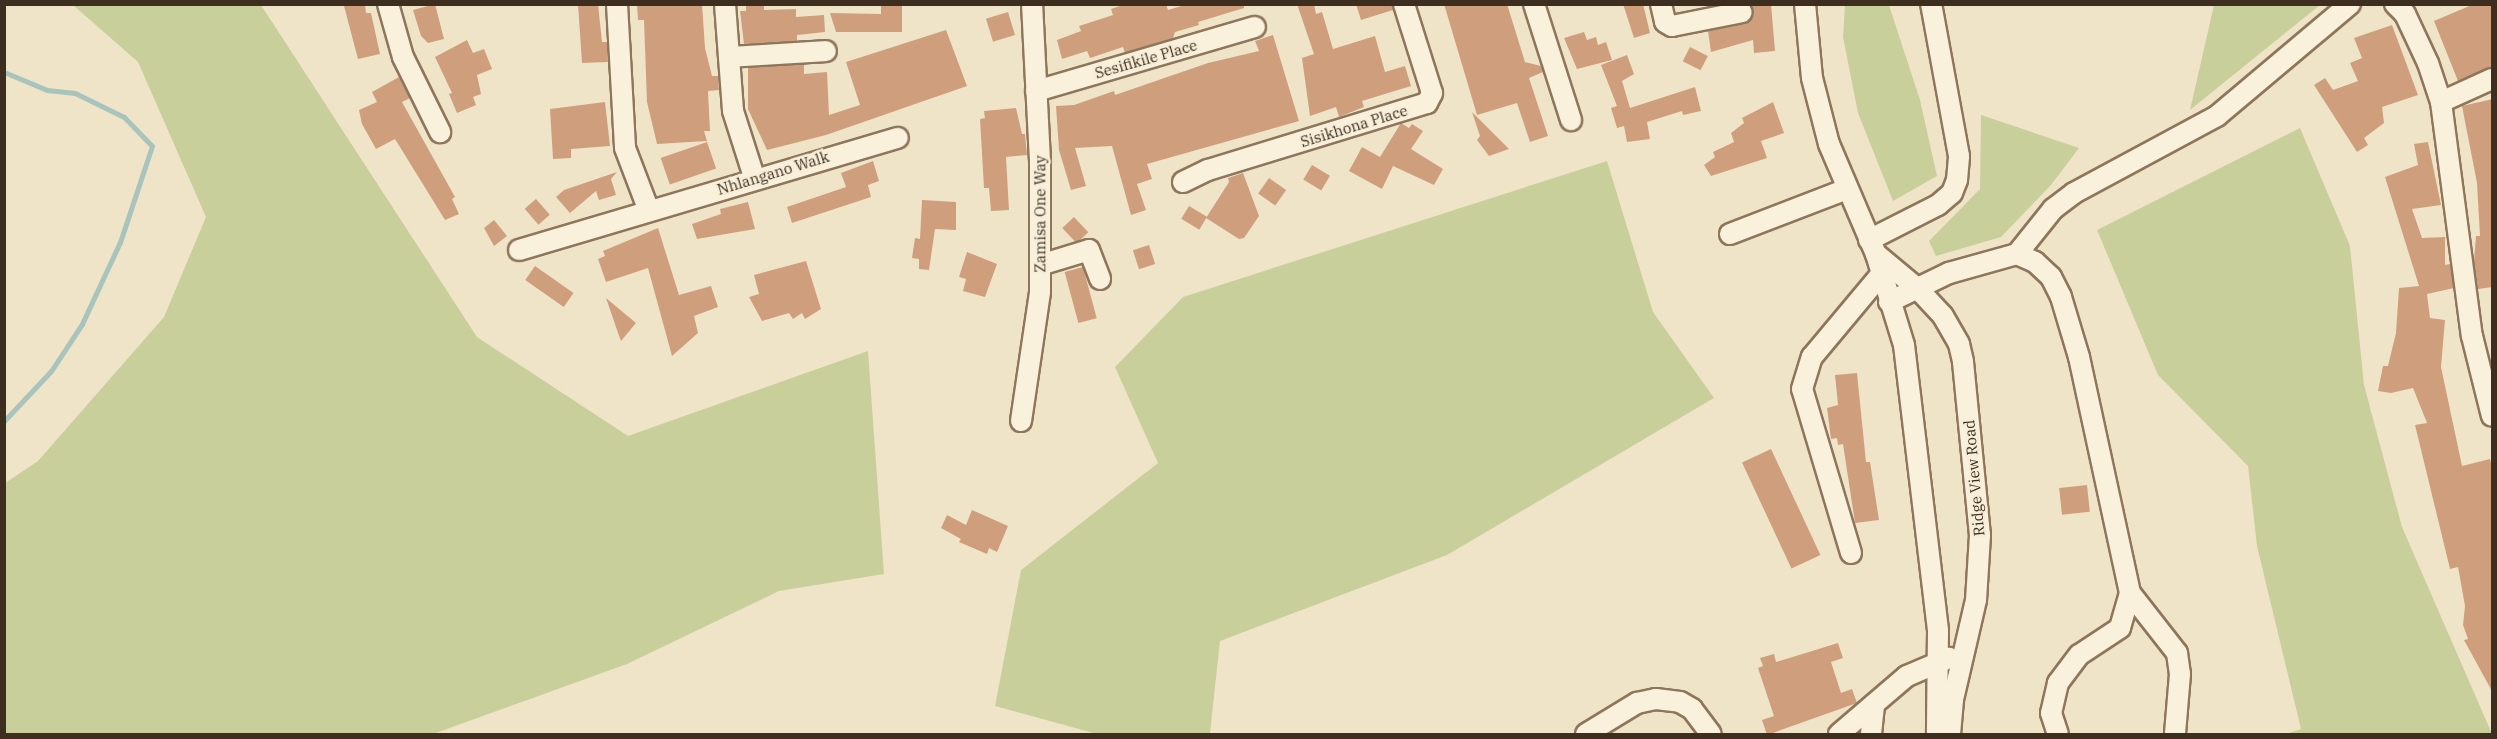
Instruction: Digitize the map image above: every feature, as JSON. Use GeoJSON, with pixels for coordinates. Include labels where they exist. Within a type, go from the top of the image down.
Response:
{"type":"FeatureCollection","features":[{"type":"Feature","properties":{"kind":"street"},"geometry":{"type":"LineString","coordinates":[[388,4],[403,57],[440,132]]}},
{"type":"Feature","properties":{"kind":"street"},"geometry":{"type":"LineString","coordinates":[[617,4],[626,148],[649,211]]}},
{"type":"Feature","properties":{"kind":"street"},"geometry":{"type":"LineString","coordinates":[[725,4],[735,122],[755,180]]}},
{"type":"Feature","properties":{"kind":"street","name":"Zamisa One Way"},"geometry":{"type":"LineString","coordinates":[[1021,421],[1040,292],[1032,4]]}},
{"type":"Feature","properties":{"kind":"street","name":"Sisikhona Place"},"geometry":{"type":"LineString","coordinates":[[1183,182],[1208,170],[1427,102],[1432,93],[1404,4]]}},
{"type":"Feature","properties":{"kind":"street"},"geometry":{"type":"LineString","coordinates":[[1533,4],[1571,120]]}},
{"type":"Feature","properties":{"kind":"street"},"geometry":{"type":"LineString","coordinates":[[1661,4],[1665,22],[1672,26],[1742,12]]}},
{"type":"Feature","properties":{"kind":"street","name":"Ridge View Road"},"geometry":{"type":"LineString","coordinates":[[1805,4],[1812,78],[1829,144],[1879,258],[1889,302],[1904,345],[1938,631],[1937,735]]}},
{"type":"Feature","properties":{"kind":"street"},"geometry":{"type":"LineString","coordinates":[[1851,553],[1802,389],[1812,357],[1879,258],[1952,193],[1957,180],[1959,156],[1931,4]]}},
{"type":"Feature","properties":{"kind":"street"},"geometry":{"type":"LineString","coordinates":[[2017,254],[2053,209],[2074,193],[2217,116],[2350,4]]}},
{"type":"Feature","properties":{"kind":"street"},"geometry":{"type":"LineString","coordinates":[[2395,4],[2405,14],[2428,63],[2441,102],[2467,306],[2493,416]]}},
{"type":"Feature","properties":{"kind":"street","name":"Sesifikile Place"},"geometry":{"type":"LineString","coordinates":[[1036,91],[1255,27]]}},
{"type":"Feature","properties":{"kind":"street"},"geometry":{"type":"LineString","coordinates":[[729,57],[826,51]]}},
{"type":"Feature","properties":{"kind":"street"},"geometry":{"type":"LineString","coordinates":[[2441,102],[2493,79]]}},
{"type":"Feature","properties":{"kind":"street","name":"Nhlangano Walk"},"geometry":{"type":"LineString","coordinates":[[519,250],[898,138]]}},
{"type":"Feature","properties":{"kind":"street"},"geometry":{"type":"LineString","coordinates":[[1730,234],[1847,189]]}},
{"type":"Feature","properties":{"kind":"street"},"geometry":{"type":"LineString","coordinates":[[1040,265],[1089,250],[1100,279]]}},
{"type":"Feature","properties":{"kind":"street"},"geometry":{"type":"LineString","coordinates":[[1889,302],[1971,265],[2017,254],[2035,262],[2051,277],[2061,297],[2079,357],[2130,593],[2177,653],[2180,674],[2175,735]]}},
{"type":"Feature","properties":{"kind":"street","name":"Ridge View Road"},"geometry":{"type":"LineString","coordinates":[[1879,258],[1917,288],[1952,328],[1963,362],[1980,535],[1976,600],[1953,700],[1950,735]]}},
{"type":"Feature","properties":{"kind":"street"},"geometry":{"type":"LineString","coordinates":[[2058,735],[2051,713],[2058,683],[2079,656],[2120,628],[2130,593]]}},
{"type":"Feature","properties":{"kind":"street"},"geometry":{"type":"LineString","coordinates":[[1839,735],[1907,676],[1937,660],[1964,656]]}},
{"type":"Feature","properties":{"kind":"street"},"geometry":{"type":"LineString","coordinates":[[1586,735],[1637,703],[1656,699],[1680,702],[1692,709],[1711,735]]}},
{"type":"Feature","properties":{"kind":"street"},"geometry":{"type":"LineString","coordinates":[[1871,735],[1874,704]]}},
{"type":"Feature","properties":{"kind":"green space"},"geometry":{"type":"Polygon","coordinates":[[[73,5],[261,5],[477,337],[628,436],[868,351],[884,574],[779,591],[627,664],[433,734],[5,734],[5,483],[38,461],[164,317],[206,217],[138,62],[73,5]]]}},
{"type":"Feature","properties":{"kind":"green space"},"geometry":{"type":"Polygon","coordinates":[[[1845,5],[1889,5],[1920,100],[1937,176],[1893,201],[1858,113],[1843,37],[1845,5]]]}},
{"type":"Feature","properties":{"kind":"green space"},"geometry":{"type":"Polygon","coordinates":[[[2214,5],[2320,5],[2190,110],[2214,5]]]}},
{"type":"Feature","properties":{"kind":"green space"},"geometry":{"type":"Polygon","coordinates":[[[1981,115],[2079,148],[2051,185],[2001,237],[1936,256],[1929,241],[1980,189],[1981,115]]]}},
{"type":"Feature","properties":{"kind":"green space"},"geometry":{"type":"Polygon","coordinates":[[[2300,128],[2350,246],[2364,385],[2402,527],[2492,734],[2286,734],[2301,729],[2257,546],[2248,466],[2158,375],[2097,230],[2300,128]]]}},
{"type":"Feature","properties":{"kind":"green space"},"geometry":{"type":"Polygon","coordinates":[[[1607,161],[1653,312],[1714,398],[1447,555],[1220,641],[1210,733],[1097,734],[995,706],[1021,570],[1158,463],[1115,367],[1183,297],[1607,161]]]}},
{"type":"Feature","properties":{"kind":"building"},"geometry":{"type":"Polygon","coordinates":[[[365,4],[366,13],[371,13],[380,54],[358,59],[344,6],[365,4]]]}},
{"type":"Feature","properties":{"kind":"building"},"geometry":{"type":"Polygon","coordinates":[[[435,4],[444,39],[428,43],[421,36],[413,10],[435,4]]]}},
{"type":"Feature","properties":{"kind":"building"},"geometry":{"type":"Polygon","coordinates":[[[578,4],[598,4],[602,42],[607,42],[608,62],[582,63],[578,4]]]}},
{"type":"Feature","properties":{"kind":"building"},"geometry":{"type":"Polygon","coordinates":[[[637,4],[702,4],[705,48],[712,76],[718,76],[719,90],[708,91],[710,131],[704,131],[707,141],[657,144],[647,102],[644,20],[638,20],[637,4]]]}},
{"type":"Feature","properties":{"kind":"building"},"geometry":{"type":"Polygon","coordinates":[[[746,4],[764,4],[764,10],[796,9],[796,17],[824,15],[825,32],[797,35],[797,41],[744,44],[740,11],[746,11],[746,4]]]}},
{"type":"Feature","properties":{"kind":"building"},"geometry":{"type":"Polygon","coordinates":[[[881,4],[902,4],[902,32],[836,32],[830,13],[881,14],[881,4]]]}},
{"type":"Feature","properties":{"kind":"building"},"geometry":{"type":"Polygon","coordinates":[[[1126,4],[1166,4],[1168,10],[1188,4],[1244,4],[1244,8],[1198,22],[1199,25],[1175,32],[1173,38],[1125,53],[1123,47],[1090,58],[1087,51],[1062,59],[1057,40],[1081,31],[1079,26],[1113,15],[1111,9],[1126,4]]]}},
{"type":"Feature","properties":{"kind":"building"},"geometry":{"type":"Polygon","coordinates":[[[1297,4],[1314,4],[1316,14],[1322,12],[1333,49],[1375,36],[1385,72],[1405,66],[1411,86],[1362,101],[1364,107],[1339,117],[1336,107],[1310,116],[1302,58],[1314,54],[1297,4]]]}},
{"type":"Feature","properties":{"kind":"building"},"geometry":{"type":"Polygon","coordinates":[[[1356,4],[1392,4],[1393,10],[1361,20],[1356,4]]]}},
{"type":"Feature","properties":{"kind":"building"},"geometry":{"type":"Polygon","coordinates":[[[1444,4],[1507,4],[1525,62],[1541,66],[1543,72],[1529,78],[1548,136],[1530,142],[1517,103],[1477,115],[1444,4]]]}},
{"type":"Feature","properties":{"kind":"building"},"geometry":{"type":"Polygon","coordinates":[[[1623,4],[1643,4],[1650,33],[1634,38],[1623,4]]]}},
{"type":"Feature","properties":{"kind":"building"},"geometry":{"type":"Polygon","coordinates":[[[1771,4],[1775,51],[1754,53],[1753,40],[1711,52],[1708,31],[1745,24],[1753,16],[1752,6],[1771,4]]]}},
{"type":"Feature","properties":{"kind":"building"},"geometry":{"type":"Polygon","coordinates":[[[2474,4],[2493,4],[2493,67],[2458,81],[2434,21],[2474,4]]]}},
{"type":"Feature","properties":{"kind":"building"},"geometry":{"type":"Polygon","coordinates":[[[1008,12],[1015,35],[993,42],[986,19],[1008,12]]]}},
{"type":"Feature","properties":{"kind":"building"},"geometry":{"type":"Polygon","coordinates":[[[2392,25],[2418,95],[2382,107],[2384,123],[2364,138],[2368,145],[2357,152],[2314,85],[2325,78],[2333,90],[2358,81],[2350,63],[2362,58],[2354,38],[2392,25]]]}},
{"type":"Feature","properties":{"kind":"building"},"geometry":{"type":"Polygon","coordinates":[[[946,30],[967,86],[826,135],[767,150],[748,109],[748,68],[804,64],[804,74],[827,72],[829,115],[860,105],[846,62],[946,30]]]}},
{"type":"Feature","properties":{"kind":"building"},"geometry":{"type":"Polygon","coordinates":[[[1584,32],[1587,40],[1596,37],[1598,45],[1606,42],[1612,60],[1577,69],[1564,38],[1584,32]]]}},
{"type":"Feature","properties":{"kind":"building"},"geometry":{"type":"Polygon","coordinates":[[[1273,35],[1299,121],[1147,164],[1152,179],[1137,184],[1146,210],[1131,215],[1112,146],[1075,148],[1086,186],[1071,190],[1059,150],[1056,106],[1074,105],[1114,91],[1115,95],[1208,63],[1259,51],[1255,41],[1273,35]]]}},
{"type":"Feature","properties":{"kind":"building"},"geometry":{"type":"Polygon","coordinates":[[[467,40],[473,53],[484,49],[492,69],[477,75],[481,94],[473,97],[476,105],[457,113],[449,94],[452,93],[435,57],[467,40]]]}},
{"type":"Feature","properties":{"kind":"building"},"geometry":{"type":"Polygon","coordinates":[[[1690,47],[1708,56],[1701,70],[1683,61],[1690,47]]]}},
{"type":"Feature","properties":{"kind":"building"},"geometry":{"type":"Polygon","coordinates":[[[1627,55],[1634,74],[1622,81],[1630,108],[1695,87],[1701,111],[1683,115],[1682,111],[1647,122],[1650,139],[1627,142],[1624,126],[1617,128],[1611,108],[1617,106],[1601,65],[1627,55]]]}},
{"type":"Feature","properties":{"kind":"building"},"geometry":{"type":"Polygon","coordinates":[[[399,77],[410,98],[402,102],[455,197],[452,199],[459,214],[445,220],[395,139],[376,149],[362,124],[359,110],[377,102],[372,92],[399,77]]]}},
{"type":"Feature","properties":{"kind":"building"},"geometry":{"type":"Polygon","coordinates":[[[2493,99],[2493,287],[2478,289],[2474,261],[2476,236],[2480,236],[2477,183],[2462,106],[2493,99]]]}},
{"type":"Feature","properties":{"kind":"building"},"geometry":{"type":"Polygon","coordinates":[[[605,102],[610,146],[571,149],[571,158],[553,159],[550,109],[605,102]]]}},
{"type":"Feature","properties":{"kind":"building"},"geometry":{"type":"Polygon","coordinates":[[[1773,102],[1784,133],[1761,141],[1767,158],[1711,176],[1704,165],[1715,157],[1713,152],[1734,142],[1731,133],[1744,123],[1742,118],[1773,102]]]}},
{"type":"Feature","properties":{"kind":"building"},"geometry":{"type":"Polygon","coordinates":[[[1016,108],[1022,134],[1025,134],[1027,155],[1006,157],[1009,210],[991,211],[989,188],[984,188],[980,119],[985,118],[984,111],[1016,108]]]}},
{"type":"Feature","properties":{"kind":"building"},"geometry":{"type":"Polygon","coordinates":[[[1472,112],[1509,149],[1489,156],[1477,140],[1480,136],[1472,112]]]}},
{"type":"Feature","properties":{"kind":"building"},"geometry":{"type":"Polygon","coordinates":[[[1401,123],[1409,128],[1412,124],[1423,131],[1411,149],[1443,169],[1434,185],[1393,166],[1382,189],[1349,171],[1362,147],[1380,157],[1401,123]]]}},
{"type":"Feature","properties":{"kind":"building"},"geometry":{"type":"Polygon","coordinates":[[[707,142],[716,168],[670,184],[661,158],[707,142]]]}},
{"type":"Feature","properties":{"kind":"building"},"geometry":{"type":"Polygon","coordinates":[[[2428,142],[2441,205],[2412,209],[2422,238],[2445,237],[2445,265],[2450,264],[2454,288],[2427,294],[2430,318],[2445,320],[2441,367],[2462,466],[2490,459],[2493,472],[2493,693],[2464,640],[2468,639],[2463,625],[2465,606],[2458,567],[2450,569],[2415,425],[2427,423],[2413,388],[2391,393],[2378,391],[2383,366],[2388,366],[2396,333],[2399,288],[2419,286],[2385,177],[2418,165],[2414,144],[2428,142]]]}},
{"type":"Feature","properties":{"kind":"building"},"geometry":{"type":"Polygon","coordinates":[[[873,161],[879,181],[868,185],[871,197],[792,223],[787,207],[846,187],[841,173],[873,161]]]}},
{"type":"Feature","properties":{"kind":"building"},"geometry":{"type":"Polygon","coordinates":[[[1312,165],[1330,176],[1321,190],[1303,180],[1312,165]]]}},
{"type":"Feature","properties":{"kind":"building"},"geometry":{"type":"Polygon","coordinates":[[[617,172],[611,179],[616,195],[599,200],[596,191],[570,213],[556,197],[564,190],[617,172]]]}},
{"type":"Feature","properties":{"kind":"building"},"geometry":{"type":"Polygon","coordinates":[[[1243,173],[1259,216],[1244,238],[1239,239],[1206,218],[1229,182],[1228,178],[1243,173]]]}},
{"type":"Feature","properties":{"kind":"building"},"geometry":{"type":"Polygon","coordinates":[[[1269,178],[1286,190],[1275,206],[1258,194],[1269,178]]]}},
{"type":"Feature","properties":{"kind":"building"},"geometry":{"type":"Polygon","coordinates":[[[536,199],[550,215],[538,225],[525,209],[536,199]]]}},
{"type":"Feature","properties":{"kind":"building"},"geometry":{"type":"Polygon","coordinates":[[[922,200],[956,202],[956,230],[935,229],[929,270],[919,269],[919,259],[912,258],[915,238],[920,239],[922,200]]]}},
{"type":"Feature","properties":{"kind":"building"},"geometry":{"type":"Polygon","coordinates":[[[748,202],[755,229],[697,239],[692,224],[721,214],[720,209],[748,202]]]}},
{"type":"Feature","properties":{"kind":"building"},"geometry":{"type":"Polygon","coordinates":[[[1189,206],[1207,217],[1199,230],[1181,219],[1189,206]]]}},
{"type":"Feature","properties":{"kind":"building"},"geometry":{"type":"Polygon","coordinates":[[[1074,217],[1088,232],[1077,243],[1062,228],[1074,217]]]}},
{"type":"Feature","properties":{"kind":"building"},"geometry":{"type":"Polygon","coordinates":[[[494,220],[507,236],[494,246],[484,228],[494,220]]]}},
{"type":"Feature","properties":{"kind":"building"},"geometry":{"type":"Polygon","coordinates":[[[658,228],[679,295],[711,286],[718,307],[694,316],[698,333],[672,356],[648,268],[606,282],[598,259],[605,256],[603,251],[658,228]]]}},
{"type":"Feature","properties":{"kind":"building"},"geometry":{"type":"Polygon","coordinates":[[[1149,245],[1155,264],[1139,269],[1133,250],[1149,245]]]}},
{"type":"Feature","properties":{"kind":"building"},"geometry":{"type":"Polygon","coordinates":[[[967,252],[997,264],[985,297],[963,291],[966,279],[959,277],[967,252]]]}},
{"type":"Feature","properties":{"kind":"building"},"geometry":{"type":"Polygon","coordinates":[[[806,261],[821,309],[805,319],[802,313],[793,319],[789,313],[762,321],[749,297],[759,294],[754,275],[806,261]]]}},
{"type":"Feature","properties":{"kind":"building"},"geometry":{"type":"Polygon","coordinates":[[[535,266],[574,293],[564,307],[525,280],[535,266]]]}},
{"type":"Feature","properties":{"kind":"building"},"geometry":{"type":"Polygon","coordinates":[[[1083,267],[1097,318],[1078,323],[1065,272],[1083,267]]]}},
{"type":"Feature","properties":{"kind":"building"},"geometry":{"type":"Polygon","coordinates":[[[606,298],[636,323],[621,341],[617,330],[606,298]]]}},
{"type":"Feature","properties":{"kind":"building"},"geometry":{"type":"Polygon","coordinates":[[[1857,373],[1866,462],[1870,462],[1879,520],[1855,523],[1843,444],[1838,445],[1837,438],[1831,439],[1827,408],[1838,405],[1835,375],[1857,373]]]}},
{"type":"Feature","properties":{"kind":"building"},"geometry":{"type":"Polygon","coordinates":[[[1771,449],[1820,555],[1791,569],[1742,463],[1771,449]]]}},
{"type":"Feature","properties":{"kind":"building"},"geometry":{"type":"Polygon","coordinates":[[[2087,485],[2090,512],[2062,515],[2059,488],[2087,485]]]}},
{"type":"Feature","properties":{"kind":"building"},"geometry":{"type":"Polygon","coordinates":[[[972,510],[1008,526],[997,552],[989,548],[987,554],[959,542],[961,539],[941,528],[947,515],[966,525],[972,510]]]}},
{"type":"Feature","properties":{"kind":"building"},"geometry":{"type":"Polygon","coordinates":[[[1838,643],[1843,658],[1831,662],[1841,693],[1852,689],[1857,703],[1767,735],[1762,720],[1774,716],[1758,668],[1763,666],[1760,658],[1774,654],[1776,662],[1838,643]]]}},
{"type":"Feature","properties":{"kind":"waterway"},"geometry":{"type":"LineString","coordinates":[[4,72],[47,90],[75,93],[124,117],[152,146],[120,242],[82,324],[51,371],[4,421]]}}]}
